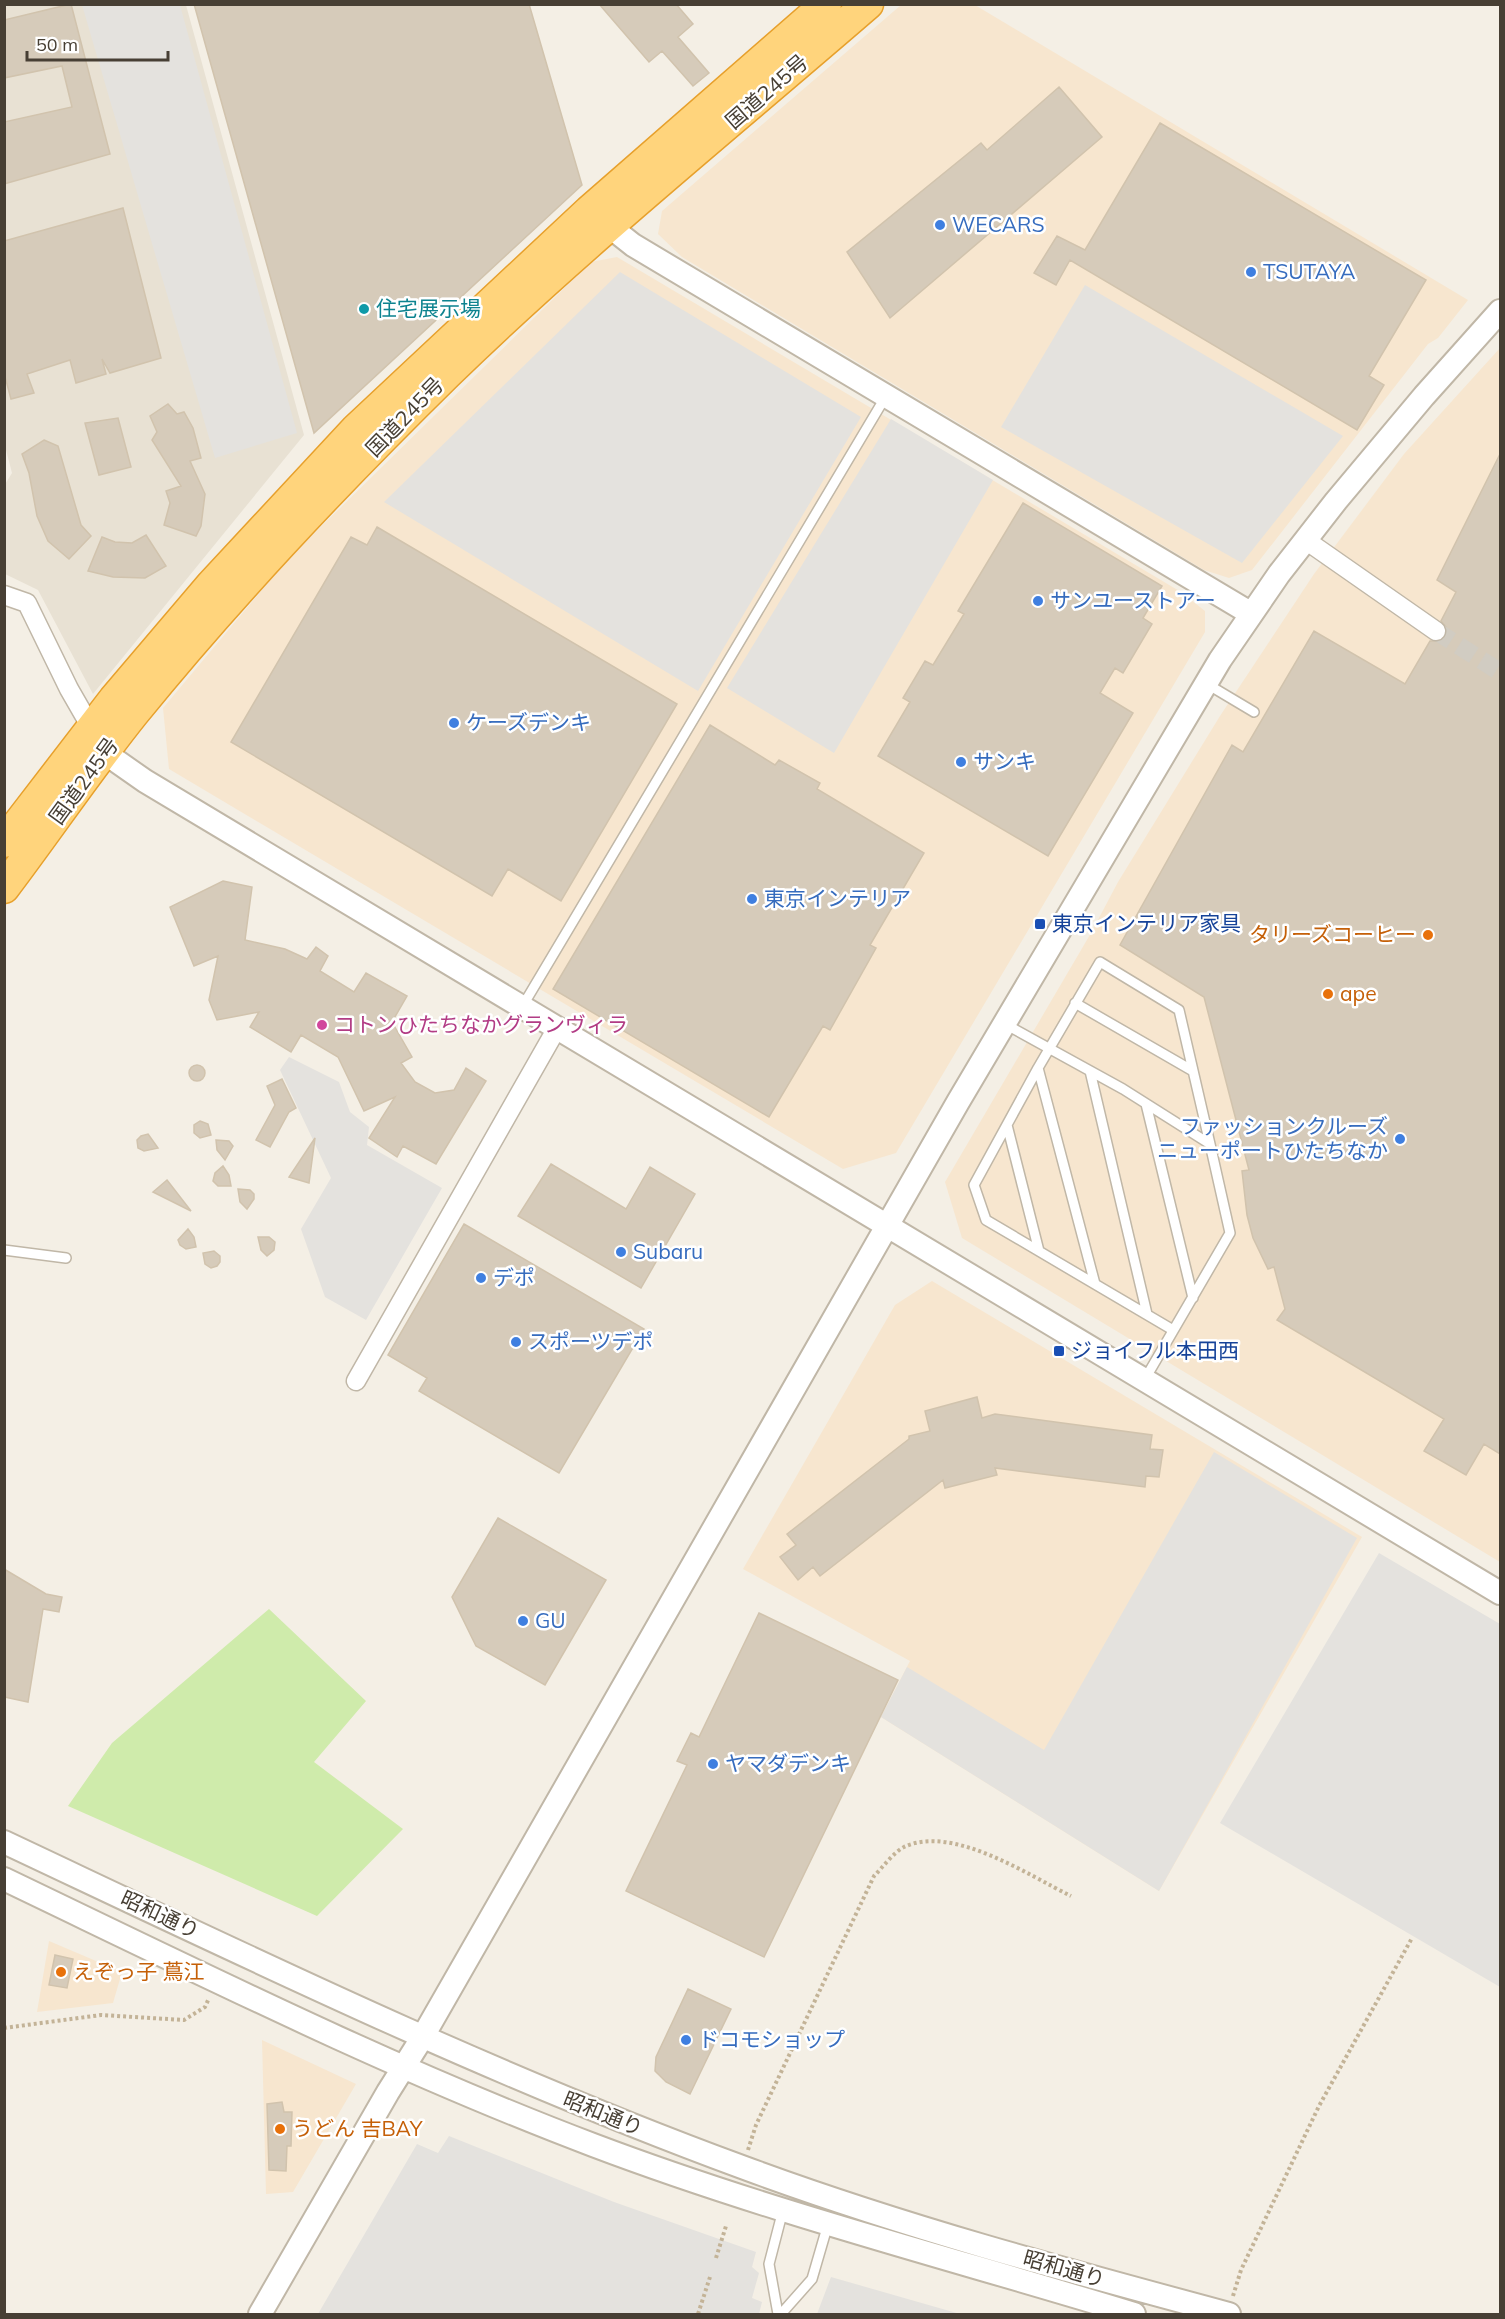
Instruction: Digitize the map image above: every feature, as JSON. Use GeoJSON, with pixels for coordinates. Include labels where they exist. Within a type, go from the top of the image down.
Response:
{"type":"FeatureCollection","features":[{"type":"Feature","properties":{"kind":"highway","name":"国道245号"},"geometry":{"type":"LineString","coordinates":[[4,888],[98,741],[211,585],[356,429],[589,211],[826,4]]}},
{"type":"Feature","properties":{"kind":"highway","name":"国道245号"},"geometry":{"type":"LineString","coordinates":[[4,842],[98,741],[133,714],[230,604],[374,448],[447,374],[609,226],[868,4]]}},
{"type":"Feature","properties":{"kind":"street"},"geometry":{"type":"LineString","coordinates":[[609,226],[633,245],[1250,613]]}},
{"type":"Feature","properties":{"kind":"street"},"geometry":{"type":"LineString","coordinates":[[260,2314],[422,2038],[1004,1023],[1205,683],[1250,613],[1307,541],[1424,396],[1500,311]]}},
{"type":"Feature","properties":{"kind":"street"},"geometry":{"type":"LineString","coordinates":[[1307,541],[1436,631]]}},
{"type":"Feature","properties":{"kind":"street"},"geometry":{"type":"LineString","coordinates":[[4,595],[27,603],[69,689],[98,741],[145,781],[1500,1593]]}},
{"type":"Feature","properties":{"kind":"street"},"geometry":{"type":"LineString","coordinates":[[356,1381],[557,1028]]}},
{"type":"Feature","properties":{"kind":"street","name":"昭和通り"},"geometry":{"type":"LineString","coordinates":[[4,1842],[422,2038],[617,2120],[743,2168],[913,2225],[1229,2314]]}},
{"type":"Feature","properties":{"kind":"street","name":"昭和通り"},"geometry":{"type":"LineString","coordinates":[[4,1879],[218,1982],[405,2067],[584,2142],[694,2182],[1099,2309],[1134,2314]]}},
{"type":"Feature","properties":{"kind":"lane"},"geometry":{"type":"LineString","coordinates":[[522,1007],[886,396]]}},
{"type":"Feature","properties":{"kind":"lane"},"geometry":{"type":"LineString","coordinates":[[1205,683],[1254,712]]}},
{"type":"Feature","properties":{"kind":"lane"},"geometry":{"type":"LineString","coordinates":[[1145,1380],[1230,1233],[1179,1010],[1100,962],[1038,1068],[974,1185],[986,1220],[1173,1330]]}},
{"type":"Feature","properties":{"kind":"lane"},"geometry":{"type":"LineString","coordinates":[[1075,1003],[1193,1071]]}},
{"type":"Feature","properties":{"kind":"lane"},"geometry":{"type":"LineString","coordinates":[[1004,1023],[1050,1047],[1210,1144]]}},
{"type":"Feature","properties":{"kind":"lane"},"geometry":{"type":"LineString","coordinates":[[1038,1068],[1095,1284]]}},
{"type":"Feature","properties":{"kind":"lane"},"geometry":{"type":"LineString","coordinates":[[1090,1071],[1147,1314]]}},
{"type":"Feature","properties":{"kind":"lane"},"geometry":{"type":"LineString","coordinates":[[1146,1104],[1193,1298]]}},
{"type":"Feature","properties":{"kind":"lane"},"geometry":{"type":"LineString","coordinates":[[1007,1125],[1040,1251]]}},
{"type":"Feature","properties":{"kind":"lane"},"geometry":{"type":"LineString","coordinates":[[4,1250],[66,1258]]}},
{"type":"Feature","properties":{"kind":"lane"},"geometry":{"type":"LineString","coordinates":[[779,2314],[769,2264],[783,2210]]}},
{"type":"Feature","properties":{"kind":"lane"},"geometry":{"type":"LineString","coordinates":[[779,2314],[812,2278],[828,2224]]}},
{"type":"Feature","properties":{"kind":"path"},"geometry":{"type":"LineString","coordinates":[[743,2168],[756,2125],[874,1876],[902,1848],[934,1840],[959,1845],[987,1854],[1071,1896]]}},
{"type":"Feature","properties":{"kind":"path"},"geometry":{"type":"LineString","coordinates":[[1229,2314],[1240,2270],[1319,2106],[1412,1938]]}},
{"type":"Feature","properties":{"kind":"path"},"geometry":{"type":"LineString","coordinates":[[4,2028],[101,2014],[184,2020],[205,2007],[218,1982]]}},
{"type":"Feature","properties":{"kind":"path"},"geometry":{"type":"LineString","coordinates":[[716,2258],[726,2226]]}},
{"type":"Feature","properties":{"kind":"path"},"geometry":{"type":"LineString","coordinates":[[698,2314],[710,2277]]}},
{"type":"Feature","properties":{"kind":"shaded area"},"geometry":{"type":"Polygon","coordinates":[[[11,4],[186,5],[304,435],[93,694],[38,590],[5,574],[4,486],[12,473],[4,442],[5,7],[11,4]]]}},
{"type":"Feature","properties":{"kind":"shaded area"},"geometry":{"type":"Polygon","coordinates":[[[82,5],[180,5],[297,433],[215,458],[82,5]]]}},
{"type":"Feature","properties":{"kind":"shaded area"},"geometry":{"type":"Polygon","coordinates":[[[901,5],[975,5],[1468,300],[1438,338],[1428,344],[1252,570],[1229,578],[1204,570],[682,257],[658,234],[662,211],[901,5]]]}},
{"type":"Feature","properties":{"kind":"shaded area"},"geometry":{"type":"Polygon","coordinates":[[[617,257],[1181,592],[1205,611],[1205,632],[896,1153],[843,1169],[169,769],[163,708],[287,560],[591,262],[617,257]]]}},
{"type":"Feature","properties":{"kind":"shaded area"},"geometry":{"type":"Polygon","coordinates":[[[620,272],[861,417],[698,691],[384,502],[620,272]]]}},
{"type":"Feature","properties":{"kind":"shaded area"},"geometry":{"type":"Polygon","coordinates":[[[1085,285],[1343,436],[1242,563],[1001,427],[1085,285]]]}},
{"type":"Feature","properties":{"kind":"shaded area"},"geometry":{"type":"Polygon","coordinates":[[[1500,348],[1500,1562],[962,1238],[945,1182],[1091,933],[1118,882],[1220,716],[1314,574],[1404,454],[1500,348]]]}},
{"type":"Feature","properties":{"kind":"shaded area"},"geometry":{"type":"Polygon","coordinates":[[[891,419],[993,480],[834,753],[727,688],[891,419]]]}},
{"type":"Feature","properties":{"kind":"shaded area"},"geometry":{"type":"Polygon","coordinates":[[[289,1057],[339,1082],[350,1112],[369,1127],[367,1145],[442,1188],[366,1320],[325,1297],[301,1229],[331,1178],[280,1070],[289,1057]]]}},
{"type":"Feature","properties":{"kind":"shaded area"},"geometry":{"type":"Polygon","coordinates":[[[932,1281],[1362,1537],[1159,1891],[881,1717],[910,1661],[743,1569],[895,1305],[932,1281]]]}},
{"type":"Feature","properties":{"kind":"shaded area"},"geometry":{"type":"Polygon","coordinates":[[[1214,1452],[1357,1538],[1159,1891],[881,1717],[907,1667],[1044,1750],[1214,1452]]]}},
{"type":"Feature","properties":{"kind":"shaded area"},"geometry":{"type":"Polygon","coordinates":[[[1379,1553],[1500,1624],[1500,1987],[1220,1823],[1379,1553]]]}},
{"type":"Feature","properties":{"kind":"shaded area"},"geometry":{"type":"Polygon","coordinates":[[[49,1941],[122,1972],[113,2003],[37,2012],[49,1941]]]}},
{"type":"Feature","properties":{"kind":"shaded area"},"geometry":{"type":"Polygon","coordinates":[[[262,2040],[356,2084],[293,2192],[266,2194],[262,2040]]]}},
{"type":"Feature","properties":{"kind":"shaded area"},"geometry":{"type":"Polygon","coordinates":[[[449,2136],[614,2202],[756,2252],[752,2267],[759,2273],[752,2298],[762,2302],[759,2314],[318,2314],[417,2144],[438,2153],[449,2136]]]}},
{"type":"Feature","properties":{"kind":"shaded area"},"geometry":{"type":"Polygon","coordinates":[[[831,2277],[960,2314],[817,2314],[831,2277]]]}},
{"type":"Feature","properties":{"kind":"green space"},"geometry":{"type":"Polygon","coordinates":[[[269,1609],[366,1701],[314,1762],[403,1829],[317,1916],[68,1806],[112,1743],[269,1609]]]}},
{"type":"Feature","properties":{"kind":"building"},"geometry":{"type":"Polygon","coordinates":[[[71,4],[110,154],[4,184],[4,122],[72,107],[62,66],[4,78],[4,20],[71,4]]]}},
{"type":"Feature","properties":{"kind":"building","name":"住宅展示場"},"geometry":{"type":"Polygon","coordinates":[[[194,4],[529,4],[582,185],[314,433],[194,4]]]}},
{"type":"Feature","properties":{"kind":"building"},"geometry":{"type":"Polygon","coordinates":[[[599,4],[676,4],[693,24],[678,37],[709,73],[693,86],[662,51],[649,62],[599,4]]]}},
{"type":"Feature","properties":{"kind":"building","name":"WECARS"},"geometry":{"type":"Polygon","coordinates":[[[1059,87],[1102,137],[890,318],[847,252],[981,143],[987,150],[1059,87]]]}},
{"type":"Feature","properties":{"kind":"building","name":"TSUTAYA"},"geometry":{"type":"Polygon","coordinates":[[[1160,123],[1426,280],[1369,376],[1384,385],[1357,430],[1070,260],[1056,285],[1034,273],[1057,236],[1085,250],[1160,123]]]}},
{"type":"Feature","properties":{"kind":"building"},"geometry":{"type":"Polygon","coordinates":[[[123,208],[161,358],[110,373],[102,359],[106,374],[76,383],[70,360],[27,374],[34,393],[11,399],[4,373],[4,241],[123,208]]]}},
{"type":"Feature","properties":{"kind":"building"},"geometry":{"type":"Polygon","coordinates":[[[168,404],[177,414],[184,412],[193,428],[201,458],[190,461],[205,494],[201,526],[196,536],[164,525],[170,503],[166,491],[181,486],[152,440],[157,432],[150,416],[168,404]]]}},
{"type":"Feature","properties":{"kind":"building"},"geometry":{"type":"Polygon","coordinates":[[[118,418],[131,467],[99,475],[85,423],[118,418]]]}},
{"type":"Feature","properties":{"kind":"building"},"geometry":{"type":"Polygon","coordinates":[[[44,440],[58,446],[81,525],[91,536],[69,559],[48,541],[37,516],[29,473],[22,454],[44,440]]]}},
{"type":"Feature","properties":{"kind":"building"},"geometry":{"type":"Polygon","coordinates":[[[1500,454],[1500,1454],[1484,1444],[1466,1475],[1424,1451],[1444,1419],[1277,1320],[1285,1309],[1274,1267],[1268,1269],[1253,1238],[1247,1215],[1242,1171],[1249,1170],[1204,997],[1120,945],[1232,745],[1243,752],[1314,631],[1405,684],[1430,641],[1440,641],[1445,638],[1446,627],[1441,621],[1456,592],[1437,580],[1500,454]]]}},
{"type":"Feature","properties":{"kind":"building"},"geometry":{"type":"Polygon","coordinates":[[[1023,503],[1162,586],[1143,618],[1152,624],[1123,673],[1115,668],[1100,693],[1133,713],[1048,856],[878,756],[910,702],[903,698],[925,661],[933,665],[964,614],[958,611],[1023,503]]]}},
{"type":"Feature","properties":{"kind":"building","name":"ケーズデンキ"},"geometry":{"type":"Polygon","coordinates":[[[377,527],[677,704],[561,901],[508,869],[492,896],[231,742],[351,537],[367,545],[377,527]]]}},
{"type":"Feature","properties":{"kind":"building"},"geometry":{"type":"Polygon","coordinates":[[[146,535],[166,566],[145,578],[113,577],[88,571],[102,537],[115,542],[132,543],[146,535]]]}},
{"type":"Feature","properties":{"kind":"building","name":"東京インテリア"},"geometry":{"type":"Polygon","coordinates":[[[710,725],[775,765],[779,760],[820,783],[817,789],[924,853],[870,945],[876,948],[830,1030],[823,1026],[769,1117],[553,989],[710,725]]]}},
{"type":"Feature","properties":{"kind":"building","name":"コトンひたちなかグランヴィラ"},"geometry":{"type":"Polygon","coordinates":[[[223,881],[252,887],[245,940],[285,949],[307,959],[316,947],[328,956],[320,971],[354,992],[366,973],[407,996],[392,1022],[412,1057],[401,1063],[415,1082],[435,1093],[454,1090],[466,1068],[486,1081],[436,1164],[403,1146],[397,1157],[369,1138],[395,1097],[364,1111],[338,1057],[301,1035],[291,1052],[250,1027],[259,1012],[217,1020],[209,1000],[218,956],[194,966],[170,907],[223,881]]]}},
{"type":"Feature","properties":{"kind":"building"},"geometry":{"type":"Polygon","coordinates":[[[194,1065],[200,1065],[205,1073],[203,1079],[194,1081],[189,1076],[189,1070],[194,1065]]]}},
{"type":"Feature","properties":{"kind":"building"},"geometry":{"type":"Polygon","coordinates":[[[282,1079],[296,1108],[289,1112],[270,1147],[256,1140],[275,1105],[267,1086],[282,1079]]]}},
{"type":"Feature","properties":{"kind":"building"},"geometry":{"type":"Polygon","coordinates":[[[200,1121],[208,1124],[211,1135],[200,1138],[194,1133],[194,1125],[200,1121]]]}},
{"type":"Feature","properties":{"kind":"building"},"geometry":{"type":"Polygon","coordinates":[[[148,1134],[158,1148],[144,1151],[138,1148],[137,1140],[148,1134]]]}},
{"type":"Feature","properties":{"kind":"building"},"geometry":{"type":"Polygon","coordinates":[[[315,1138],[309,1183],[289,1177],[315,1138]]]}},
{"type":"Feature","properties":{"kind":"building"},"geometry":{"type":"Polygon","coordinates":[[[216,1140],[229,1141],[233,1146],[225,1160],[217,1150],[216,1140]]]}},
{"type":"Feature","properties":{"kind":"building","name":"Subaru"},"geometry":{"type":"Polygon","coordinates":[[[551,1164],[626,1209],[650,1167],[695,1194],[641,1288],[518,1216],[551,1164]]]}},
{"type":"Feature","properties":{"kind":"building"},"geometry":{"type":"Polygon","coordinates":[[[223,1166],[229,1175],[231,1186],[218,1186],[213,1181],[215,1173],[223,1166]]]}},
{"type":"Feature","properties":{"kind":"building"},"geometry":{"type":"Polygon","coordinates":[[[167,1180],[191,1211],[153,1192],[167,1180]]]}},
{"type":"Feature","properties":{"kind":"building"},"geometry":{"type":"Polygon","coordinates":[[[238,1189],[250,1190],[254,1194],[254,1199],[247,1209],[240,1202],[238,1189]]]}},
{"type":"Feature","properties":{"kind":"building","name":"スポーツデポ"},"geometry":{"type":"Polygon","coordinates":[[[464,1224],[644,1329],[559,1473],[419,1391],[427,1378],[388,1355],[464,1224]]]}},
{"type":"Feature","properties":{"kind":"building"},"geometry":{"type":"Polygon","coordinates":[[[188,1229],[194,1237],[196,1247],[186,1249],[180,1245],[178,1240],[188,1229]]]}},
{"type":"Feature","properties":{"kind":"building"},"geometry":{"type":"Polygon","coordinates":[[[258,1237],[269,1237],[275,1242],[274,1250],[267,1256],[261,1250],[258,1237]]]}},
{"type":"Feature","properties":{"kind":"building"},"geometry":{"type":"Polygon","coordinates":[[[214,1251],[220,1256],[220,1262],[211,1268],[205,1264],[203,1253],[214,1251]]]}},
{"type":"Feature","properties":{"kind":"building"},"geometry":{"type":"Polygon","coordinates":[[[977,1397],[982,1418],[995,1414],[1152,1435],[1150,1449],[1163,1450],[1159,1477],[1146,1476],[1145,1487],[995,1468],[997,1475],[945,1488],[943,1480],[820,1576],[813,1567],[798,1580],[780,1557],[796,1545],[787,1534],[909,1439],[909,1436],[930,1431],[925,1411],[977,1397]]]}},
{"type":"Feature","properties":{"kind":"building","name":"GU"},"geometry":{"type":"Polygon","coordinates":[[[498,1518],[606,1580],[545,1685],[476,1646],[452,1597],[498,1518]]]}},
{"type":"Feature","properties":{"kind":"building"},"geometry":{"type":"Polygon","coordinates":[[[4,1569],[46,1594],[62,1597],[59,1612],[43,1609],[28,1702],[4,1697],[4,1569]]]}},
{"type":"Feature","properties":{"kind":"building"},"geometry":{"type":"Polygon","coordinates":[[[759,1613],[898,1680],[764,1957],[626,1891],[687,1765],[677,1761],[691,1733],[699,1737],[759,1613]]]}},
{"type":"Feature","properties":{"kind":"building","name":"えぞっ子 蔦江"},"geometry":{"type":"Polygon","coordinates":[[[55,1955],[73,1959],[67,1988],[49,1985],[55,1955]]]}},
{"type":"Feature","properties":{"kind":"building"},"geometry":{"type":"Polygon","coordinates":[[[688,1989],[731,2009],[690,2094],[666,2082],[655,2071],[656,2057],[688,1989]]]}},
{"type":"Feature","properties":{"kind":"building","name":"うどん 吉BAY"},"geometry":{"type":"Polygon","coordinates":[[[282,2102],[284,2112],[292,2112],[291,2146],[287,2146],[286,2171],[269,2170],[267,2104],[282,2102]]]}},
{"type":"Feature","properties":{"kind":"tunnel"},"geometry":{"type":"LineString","coordinates":[[1436,631],[1500,672]]}},
{"type":"Feature","properties":{"kind":"place","name":"WECARS"},"geometry":{"type":"Point","coordinates":[940,225]}},
{"type":"Feature","properties":{"kind":"place","name":"TSUTAYA"},"geometry":{"type":"Point","coordinates":[1251,272]}},
{"type":"Feature","properties":{"kind":"place","name":"住宅展示場"},"geometry":{"type":"Point","coordinates":[364,309]}},
{"type":"Feature","properties":{"kind":"place","name":"サンユーストアー"},"geometry":{"type":"Point","coordinates":[1038,601]}},
{"type":"Feature","properties":{"kind":"place","name":"ケーズデンキ"},"geometry":{"type":"Point","coordinates":[454,723]}},
{"type":"Feature","properties":{"kind":"place","name":"サンキ"},"geometry":{"type":"Point","coordinates":[961,762]}},
{"type":"Feature","properties":{"kind":"place","name":"東京インテリア"},"geometry":{"type":"Point","coordinates":[752,899]}},
{"type":"Feature","properties":{"kind":"place","name":"東京インテリア家具"},"geometry":{"type":"Point","coordinates":[1040,924]}},
{"type":"Feature","properties":{"kind":"place","name":"タリーズコーヒー"},"geometry":{"type":"Point","coordinates":[1428,935]}},
{"type":"Feature","properties":{"kind":"place","name":"ape"},"geometry":{"type":"Point","coordinates":[1328,994]}},
{"type":"Feature","properties":{"kind":"place","name":"コトンひたちなかグランヴィラ"},"geometry":{"type":"Point","coordinates":[322,1025]}},
{"type":"Feature","properties":{"kind":"place","name":"ファッションクルーズ ニューポートひたちなか"},"geometry":{"type":"Point","coordinates":[1400,1139]}},
{"type":"Feature","properties":{"kind":"place","name":"Subaru"},"geometry":{"type":"Point","coordinates":[621,1252]}},
{"type":"Feature","properties":{"kind":"place","name":"デポ"},"geometry":{"type":"Point","coordinates":[481,1278]}},
{"type":"Feature","properties":{"kind":"place","name":"スポーツデポ"},"geometry":{"type":"Point","coordinates":[516,1342]}},
{"type":"Feature","properties":{"kind":"place","name":"ジョイフル本田西"},"geometry":{"type":"Point","coordinates":[1059,1351]}},
{"type":"Feature","properties":{"kind":"place","name":"GU"},"geometry":{"type":"Point","coordinates":[523,1621]}},
{"type":"Feature","properties":{"kind":"place","name":"ヤマダデンキ"},"geometry":{"type":"Point","coordinates":[713,1764]}},
{"type":"Feature","properties":{"kind":"place","name":"えぞっ子 蔦江"},"geometry":{"type":"Point","coordinates":[61,1972]}},
{"type":"Feature","properties":{"kind":"place","name":"ドコモショップ"},"geometry":{"type":"Point","coordinates":[686,2040]}},
{"type":"Feature","properties":{"kind":"place","name":"うどん 吉BAY"},"geometry":{"type":"Point","coordinates":[280,2129]}}]}
